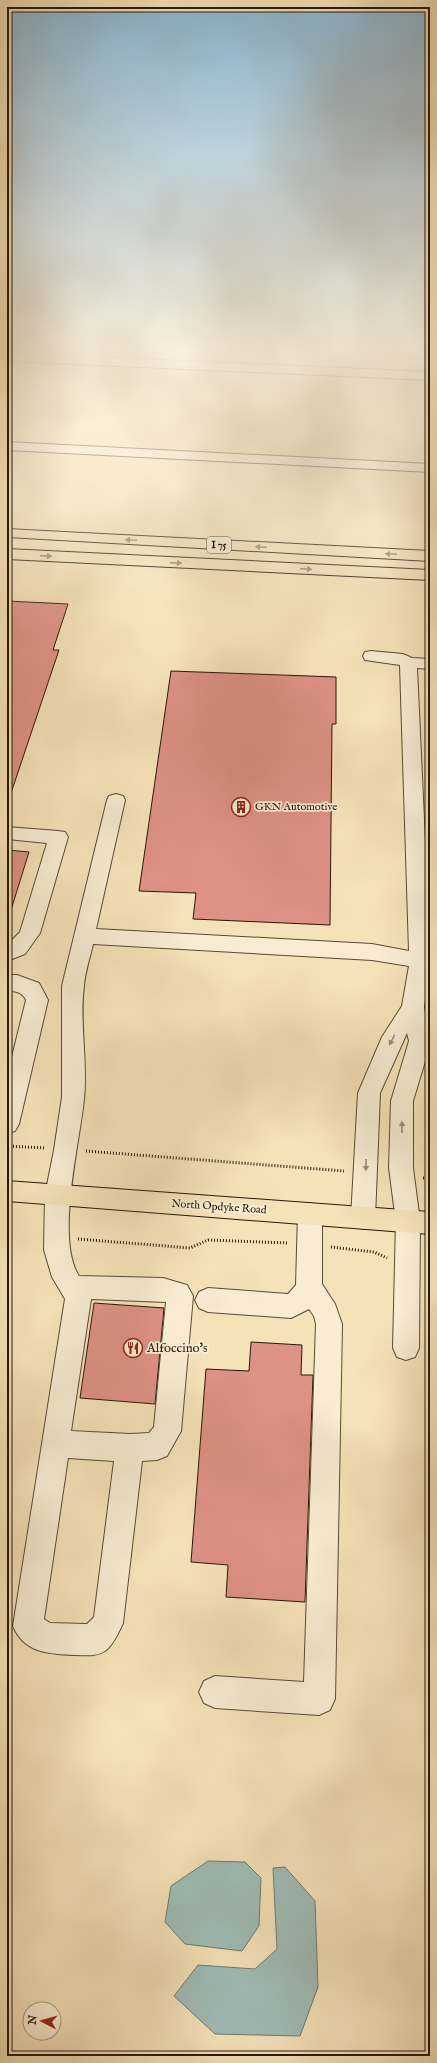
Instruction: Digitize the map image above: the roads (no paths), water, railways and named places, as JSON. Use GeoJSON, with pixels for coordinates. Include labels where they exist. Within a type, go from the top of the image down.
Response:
{"type":"FeatureCollection","features":[{"type":"Feature","properties":{"kind":"main road","name":"I 75"},"geometry":{"type":"LineString","coordinates":[[7,533],[430,556]]}},
{"type":"Feature","properties":{"kind":"main road","name":"I 75"},"geometry":{"type":"LineString","coordinates":[[7,554],[430,575]]}},
{"type":"Feature","properties":{"kind":"main road","name":"North Opdyke Road"},"geometry":{"type":"LineString","coordinates":[[7,1191],[419,1222]]}},
{"type":"Feature","properties":{"kind":"street"},"geometry":{"type":"LineString","coordinates":[[7,446],[430,468]]}},
{"type":"Feature","properties":{"kind":"street"},"geometry":{"type":"LineString","coordinates":[[371,656],[403,659],[408,663],[430,664]]}},
{"type":"Feature","properties":{"kind":"street"},"geometry":{"type":"LineString","coordinates":[[363,1218],[369,1093],[392,1037],[413,1008],[425,958],[408,663]]}},
{"type":"Feature","properties":{"kind":"street"},"geometry":{"type":"LineString","coordinates":[[116,800],[73,986],[74,1084],[66,1150],[56,1195],[57,1250],[65,1277],[78,1297],[28,1626],[45,1638],[94,1640],[108,1623],[130,1448]]}},
{"type":"Feature","properties":{"kind":"street"},"geometry":{"type":"LineString","coordinates":[[7,833],[58,837],[30,933],[22,945],[12,953],[7,953]]}},
{"type":"Feature","properties":{"kind":"street"},"geometry":{"type":"LineString","coordinates":[[84,936],[372,952],[425,958]]}},
{"type":"Feature","properties":{"kind":"street"},"geometry":{"type":"LineString","coordinates":[[7,983],[17,983],[31,989],[37,1000],[15,1059],[7,1124]]}},
{"type":"Feature","properties":{"kind":"street"},"geometry":{"type":"LineString","coordinates":[[406,1348],[408,1262],[419,1222],[403,1176],[402,1101],[420,1041],[413,1008]]}},
{"type":"Feature","properties":{"kind":"street"},"geometry":{"type":"LineString","coordinates":[[208,1300],[291,1306],[300,1301],[309,1287],[310,1214]]}},
{"type":"Feature","properties":{"kind":"street"},"geometry":{"type":"LineString","coordinates":[[56,1444],[130,1448],[157,1446],[167,1431],[180,1296],[178,1293],[163,1290],[71,1286]]}},
{"type":"Feature","properties":{"kind":"street"},"geometry":{"type":"LineString","coordinates":[[215,1692],[319,1699],[329,1324],[326,1312],[309,1287]]}},
{"type":"Feature","properties":{"kind":"water"},"geometry":{"type":"Polygon","coordinates":[[[208,1861],[245,1862],[261,1878],[259,1926],[242,1951],[185,1944],[165,1922],[171,1886],[208,1861]]]}},
{"type":"Feature","properties":{"kind":"water"},"geometry":{"type":"Polygon","coordinates":[[[285,1867],[315,1901],[318,1987],[300,2036],[215,2034],[174,1996],[198,1965],[255,1969],[277,1949],[273,1868],[285,1867]]]}},
{"type":"Feature","properties":{"kind":"place","name":"GKN Automotive"},"geometry":{"type":"Point","coordinates":[241,807]}},
{"type":"Feature","properties":{"kind":"place","name":"Alfoccino's"},"geometry":{"type":"Point","coordinates":[133,1348]}}]}
